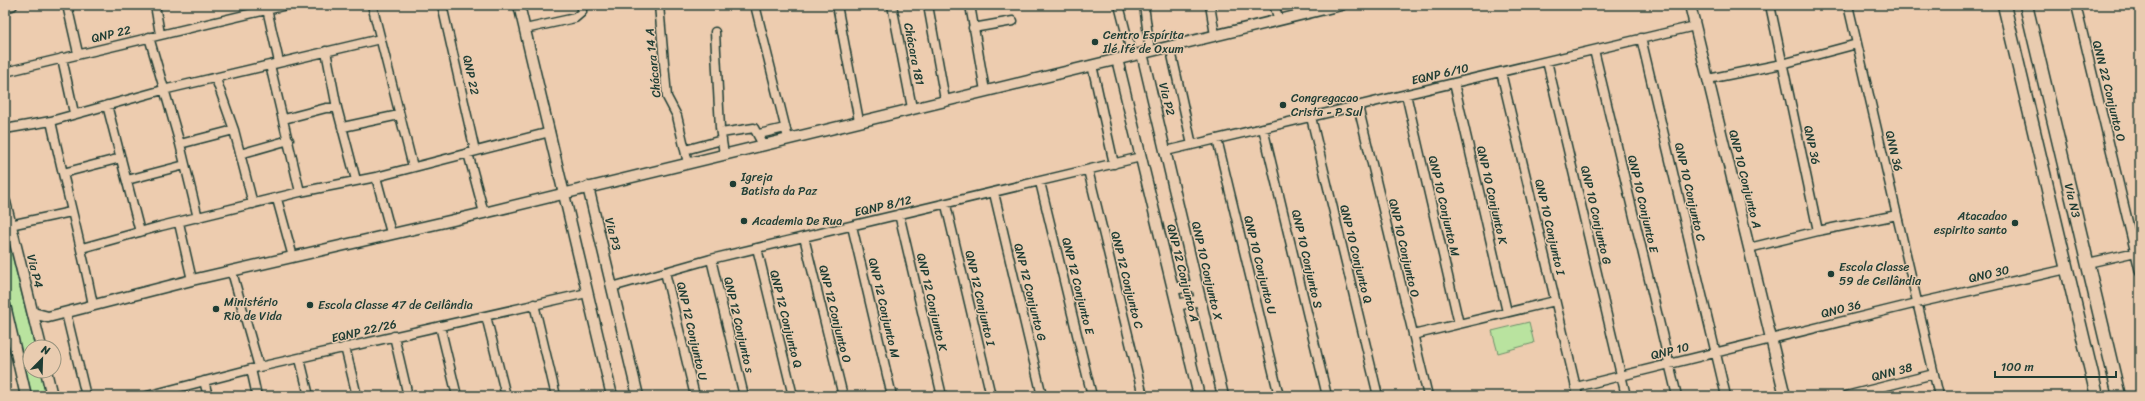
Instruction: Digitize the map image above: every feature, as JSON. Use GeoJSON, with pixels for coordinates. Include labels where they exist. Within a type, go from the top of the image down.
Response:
{"type":"FeatureCollection","features":[{"type":"Feature","properties":{"kind":"main road","name":"Via N3"},"geometry":{"type":"LineString","coordinates":[[2026,5],[2046,96],[2088,263],[2119,396]]}},
{"type":"Feature","properties":{"kind":"main road","name":"Via N3"},"geometry":{"type":"LineString","coordinates":[[2005,10],[2097,396]]}},
{"type":"Feature","properties":{"kind":"main road"},"geometry":{"type":"LineString","coordinates":[[2005,10],[2020,48],[2031,98],[2034,102],[2039,104],[2044,102],[2046,96]]}},
{"type":"Feature","properties":{"kind":"main road"},"geometry":{"type":"LineString","coordinates":[[2032,125],[2037,118],[2042,117],[2047,120],[2060,174],[2075,213]]}},
{"type":"Feature","properties":{"kind":"main road"},"geometry":{"type":"LineString","coordinates":[[2094,383],[2100,396]]}},
{"type":"Feature","properties":{"kind":"street"},"geometry":{"type":"LineString","coordinates":[[5,7],[12,5]]}},
{"type":"Feature","properties":{"kind":"street","name":"QNP 22"},"geometry":{"type":"LineString","coordinates":[[67,5],[78,53]]}},
{"type":"Feature","properties":{"kind":"street"},"geometry":{"type":"LineString","coordinates":[[155,5],[160,34]]}},
{"type":"Feature","properties":{"kind":"street","name":"QNP 22"},"geometry":{"type":"LineString","coordinates":[[5,72],[78,53],[287,5]]}},
{"type":"Feature","properties":{"kind":"street"},"geometry":{"type":"LineString","coordinates":[[372,5],[413,166]]}},
{"type":"Feature","properties":{"kind":"street","name":"QNP 22"},"geometry":{"type":"LineString","coordinates":[[442,5],[484,213]]}},
{"type":"Feature","properties":{"kind":"street"},"geometry":{"type":"LineString","coordinates":[[519,5],[612,396]]}},
{"type":"Feature","properties":{"kind":"street"},"geometry":{"type":"LineString","coordinates":[[524,29],[575,18],[582,12],[582,5]]}},
{"type":"Feature","properties":{"kind":"street","name":"Chácara 14 A"},"geometry":{"type":"LineString","coordinates":[[659,5],[667,97],[677,116],[688,163]]}},
{"type":"Feature","properties":{"kind":"street"},"geometry":{"type":"LineString","coordinates":[[755,5],[788,138]]}},
{"type":"Feature","properties":{"kind":"street"},"geometry":{"type":"LineString","coordinates":[[837,5],[859,121]]}},
{"type":"Feature","properties":{"kind":"street","name":"Chácara 181"},"geometry":{"type":"LineString","coordinates":[[892,5],[912,108]]}},
{"type":"Feature","properties":{"kind":"street","name":"Chácara 181"},"geometry":{"type":"LineString","coordinates":[[928,5],[945,100]]}},
{"type":"Feature","properties":{"kind":"street"},"geometry":{"type":"LineString","coordinates":[[970,5],[984,92]]}},
{"type":"Feature","properties":{"kind":"street"},"geometry":{"type":"LineString","coordinates":[[1119,5],[1132,56]]}},
{"type":"Feature","properties":{"kind":"street"},"geometry":{"type":"LineString","coordinates":[[1144,5],[1146,52]]}},
{"type":"Feature","properties":{"kind":"street"},"geometry":{"type":"LineString","coordinates":[[1210,5],[1215,35]]}},
{"type":"Feature","properties":{"kind":"street"},"geometry":{"type":"LineString","coordinates":[[1274,5],[1279,20]]}},
{"type":"Feature","properties":{"kind":"street"},"geometry":{"type":"LineString","coordinates":[[37,330],[48,318],[66,312],[192,280],[232,272],[391,233],[484,213],[763,144],[1132,56],[1279,20],[1302,10],[1340,5]]}},
{"type":"Feature","properties":{"kind":"street","name":"QNP 10 Conjunto A"},"geometry":{"type":"LineString","coordinates":[[1690,5],[1785,396]]}},
{"type":"Feature","properties":{"kind":"street","name":"QNP 36"},"geometry":{"type":"LineString","coordinates":[[1770,5],[1818,231]]}},
{"type":"Feature","properties":{"kind":"street","name":"QNN 36"},"geometry":{"type":"LineString","coordinates":[[1848,5],[1917,303]]}},
{"type":"Feature","properties":{"kind":"street","name":"QNN 22 Conjunto O"},"geometry":{"type":"LineString","coordinates":[[2076,5],[2138,251],[2140,272]]}},
{"type":"Feature","properties":{"kind":"street"},"geometry":{"type":"LineString","coordinates":[[267,9],[279,62]]}},
{"type":"Feature","properties":{"kind":"street"},"geometry":{"type":"LineString","coordinates":[[973,28],[1013,21]]}},
{"type":"Feature","properties":{"kind":"street","name":"EQNP 6/10"},"geometry":{"type":"LineString","coordinates":[[1166,151],[1695,26]]}},
{"type":"Feature","properties":{"kind":"street"},"geometry":{"type":"LineString","coordinates":[[715,32],[724,154]]}},
{"type":"Feature","properties":{"kind":"street","name":"QNP 22"},"geometry":{"type":"LineString","coordinates":[[149,37],[163,90],[180,144],[198,218]]}},
{"type":"Feature","properties":{"kind":"street","name":"QNP 10 Conjunto C"},"geometry":{"type":"LineString","coordinates":[[1641,38],[1726,396]]}},
{"type":"Feature","properties":{"kind":"street"},"geometry":{"type":"LineString","coordinates":[[5,129],[51,121],[74,113],[163,90],[216,79],[279,62],[380,39]]}},
{"type":"Feature","properties":{"kind":"street"},"geometry":{"type":"LineString","coordinates":[[1708,79],[1782,64],[1857,44]]}},
{"type":"Feature","properties":{"kind":"street"},"geometry":{"type":"LineString","coordinates":[[1170,46],[1192,145]]}},
{"type":"Feature","properties":{"kind":"street","name":"QNP 10 Conjunto E"},"geometry":{"type":"LineString","coordinates":[[1594,50],[1677,396]]}},
{"type":"Feature","properties":{"kind":"street"},"geometry":{"type":"LineString","coordinates":[[326,51],[337,108],[356,180]]}},
{"type":"Feature","properties":{"kind":"street","name":"Via P2"},"geometry":{"type":"LineString","coordinates":[[1146,52],[1166,151]]}},
{"type":"Feature","properties":{"kind":"street"},"geometry":{"type":"LineString","coordinates":[[62,58],[74,113]]}},
{"type":"Feature","properties":{"kind":"street"},"geometry":{"type":"LineString","coordinates":[[1117,59],[1141,157]]}},
{"type":"Feature","properties":{"kind":"street","name":"QNP 10 Conjunto G"},"geometry":{"type":"LineString","coordinates":[[1547,61],[1626,396]]}},
{"type":"Feature","properties":{"kind":"street"},"geometry":{"type":"LineString","coordinates":[[270,65],[289,140],[300,192]]}},
{"type":"Feature","properties":{"kind":"street"},"geometry":{"type":"LineString","coordinates":[[1092,65],[1114,164]]}},
{"type":"Feature","properties":{"kind":"street","name":"QNP 10 Conjunto I"},"geometry":{"type":"LineString","coordinates":[[1501,72],[1578,396]]}},
{"type":"Feature","properties":{"kind":"street"},"geometry":{"type":"LineString","coordinates":[[216,79],[234,130],[253,204]]}},
{"type":"Feature","properties":{"kind":"street","name":"QNP 10 Conjunto K"},"geometry":{"type":"LineString","coordinates":[[1454,83],[1507,312]]}},
{"type":"Feature","properties":{"kind":"street","name":"QNP 10 Conjunto M"},"geometry":{"type":"LineString","coordinates":[[1406,94],[1459,324]]}},
{"type":"Feature","properties":{"kind":"street"},"geometry":{"type":"LineString","coordinates":[[107,105],[140,232]]}},
{"type":"Feature","properties":{"kind":"street","name":"QNP 10 Conjunto O"},"geometry":{"type":"LineString","coordinates":[[1358,106],[1428,396]]}},
{"type":"Feature","properties":{"kind":"street"},"geometry":{"type":"LineString","coordinates":[[284,119],[326,108],[337,108]]}},
{"type":"Feature","properties":{"kind":"street"},"geometry":{"type":"LineString","coordinates":[[343,127],[399,115]]}},
{"type":"Feature","properties":{"kind":"street","name":"QNP 10 Conjunto Q"},"geometry":{"type":"LineString","coordinates":[[1311,117],[1378,396]]}},
{"type":"Feature","properties":{"kind":"street"},"geometry":{"type":"LineString","coordinates":[[51,121],[71,212],[82,248],[93,305]]}},
{"type":"Feature","properties":{"kind":"street"},"geometry":{"type":"LineString","coordinates":[[685,150],[722,136],[752,128],[756,129],[763,144]]}},
{"type":"Feature","properties":{"kind":"street"},"geometry":{"type":"LineString","coordinates":[[759,134],[785,128]]}},
{"type":"Feature","properties":{"kind":"street","name":"QNP 10 Conjunto S"},"geometry":{"type":"LineString","coordinates":[[1263,128],[1327,396]]}},
{"type":"Feature","properties":{"kind":"street"},"geometry":{"type":"LineString","coordinates":[[180,144],[234,130]]}},
{"type":"Feature","properties":{"kind":"street"},"geometry":{"type":"LineString","coordinates":[[82,248],[300,192],[376,177],[413,166],[550,132]]}},
{"type":"Feature","properties":{"kind":"street","name":"QNP 10 Conjunto U"},"geometry":{"type":"LineString","coordinates":[[1217,139],[1279,396]]}},
{"type":"Feature","properties":{"kind":"street"},"geometry":{"type":"LineString","coordinates":[[240,154],[289,140]]}},
{"type":"Feature","properties":{"kind":"street","name":"QNP 10 Conjunto X"},"geometry":{"type":"LineString","coordinates":[[1166,151],[1223,396]]}},
{"type":"Feature","properties":{"kind":"street","name":"EQNP 8/12"},"geometry":{"type":"LineString","coordinates":[[612,287],[711,259],[899,214],[946,205],[1141,157]]}},
{"type":"Feature","properties":{"kind":"street","name":"QNP 12 Conjunto A"},"geometry":{"type":"LineString","coordinates":[[1141,157],[1199,396]]}},
{"type":"Feature","properties":{"kind":"street"},"geometry":{"type":"LineString","coordinates":[[63,173],[121,158]]}},
{"type":"Feature","properties":{"kind":"street"},"geometry":{"type":"LineString","coordinates":[[127,180],[185,165]]}},
{"type":"Feature","properties":{"kind":"street","name":"QNP 12 Conjunto C"},"geometry":{"type":"LineString","coordinates":[[1088,170],[1142,396]]}},
{"type":"Feature","properties":{"kind":"street"},"geometry":{"type":"LineString","coordinates":[[376,177],[391,233]]}},
{"type":"Feature","properties":{"kind":"street","name":"QNP 12 Conjunto E"},"geometry":{"type":"LineString","coordinates":[[1040,182],[1092,396]]}},
{"type":"Feature","properties":{"kind":"street","name":"Via P3"},"geometry":{"type":"LineString","coordinates":[[588,187],[638,396]]}},
{"type":"Feature","properties":{"kind":"street","name":"QNP 12 Conjunto G"},"geometry":{"type":"LineString","coordinates":[[994,193],[1042,396]]}},
{"type":"Feature","properties":{"kind":"street"},"geometry":{"type":"LineString","coordinates":[[277,199],[293,257]]}},
{"type":"Feature","properties":{"kind":"street","name":"Via P4"},"geometry":{"type":"LineString","coordinates":[[5,202],[39,339]]}},
{"type":"Feature","properties":{"kind":"street","name":"QNP 12 Conjunto I"},"geometry":{"type":"LineString","coordinates":[[946,205],[991,396]]}},
{"type":"Feature","properties":{"kind":"street"},"geometry":{"type":"LineString","coordinates":[[10,225],[71,212]]}},
{"type":"Feature","properties":{"kind":"street","name":"QNP 12 Conjunto K"},"geometry":{"type":"LineString","coordinates":[[899,214],[942,396]]}},
{"type":"Feature","properties":{"kind":"street"},"geometry":{"type":"LineString","coordinates":[[1749,248],[1818,231],[1897,215]]}},
{"type":"Feature","properties":{"kind":"street"},"geometry":{"type":"LineString","coordinates":[[179,223],[192,280]]}},
{"type":"Feature","properties":{"kind":"street","name":"QNP 12 Conjunto M"},"geometry":{"type":"LineString","coordinates":[[852,226],[892,396]]}},
{"type":"Feature","properties":{"kind":"street","name":"QNP 12 Conjunto O"},"geometry":{"type":"LineString","coordinates":[[804,237],[843,396]]}},
{"type":"Feature","properties":{"kind":"street","name":"QNP 12 Conjunto Q"},"geometry":{"type":"LineString","coordinates":[[757,248],[793,396]]}},
{"type":"Feature","properties":{"kind":"street"},"geometry":{"type":"LineString","coordinates":[[2088,263],[2138,251]]}},
{"type":"Feature","properties":{"kind":"street","name":"QNP 12 Conjunto s"},"geometry":{"type":"LineString","coordinates":[[711,259],[744,396]]}},
{"type":"Feature","properties":{"kind":"street","name":"QNO 30"},"geometry":{"type":"LineString","coordinates":[[1917,303],[2066,269]]}},
{"type":"Feature","properties":{"kind":"street"},"geometry":{"type":"LineString","coordinates":[[232,272],[255,368],[257,396]]}},
{"type":"Feature","properties":{"kind":"street","name":"QNP 12 Conjunto U"},"geometry":{"type":"LineString","coordinates":[[665,272],[694,396]]}},
{"type":"Feature","properties":{"kind":"street"},"geometry":{"type":"LineString","coordinates":[[1173,289],[1197,285]]}},
{"type":"Feature","properties":{"kind":"street","name":"EQNP 22/26"},"geometry":{"type":"LineString","coordinates":[[147,396],[157,395],[204,380],[255,368],[587,293]]}},
{"type":"Feature","properties":{"kind":"street"},"geometry":{"type":"LineString","coordinates":[[1177,305],[1200,300]]}},
{"type":"Feature","properties":{"kind":"street"},"geometry":{"type":"LineString","coordinates":[[1413,335],[1555,301]]}},
{"type":"Feature","properties":{"kind":"street"},"geometry":{"type":"LineString","coordinates":[[1917,303],[1939,396]]}},
{"type":"Feature","properties":{"kind":"street","name":"QNO 36"},"geometry":{"type":"LineString","coordinates":[[1771,338],[1917,303]]}},
{"type":"Feature","properties":{"kind":"street"},"geometry":{"type":"LineString","coordinates":[[534,304],[556,396]]}},
{"type":"Feature","properties":{"kind":"street"},"geometry":{"type":"LineString","coordinates":[[5,305],[8,327],[26,396]]}},
{"type":"Feature","properties":{"kind":"street"},"geometry":{"type":"LineString","coordinates":[[66,312],[86,396]]}},
{"type":"Feature","properties":{"kind":"street"},"geometry":{"type":"LineString","coordinates":[[32,313],[48,318]]}},
{"type":"Feature","properties":{"kind":"street"},"geometry":{"type":"LineString","coordinates":[[486,316],[506,396]]}},
{"type":"Feature","properties":{"kind":"street"},"geometry":{"type":"LineString","coordinates":[[440,326],[457,396]]}},
{"type":"Feature","properties":{"kind":"street"},"geometry":{"type":"LineString","coordinates":[[394,336],[408,396]]}},
{"type":"Feature","properties":{"kind":"street","name":"QNP 10"},"geometry":{"type":"LineString","coordinates":[[1576,387],[1771,338]]}},
{"type":"Feature","properties":{"kind":"street"},"geometry":{"type":"LineString","coordinates":[[346,347],[357,396]]}},
{"type":"Feature","properties":{"kind":"street"},"geometry":{"type":"LineString","coordinates":[[300,359],[309,396]]}},
{"type":"Feature","properties":{"kind":"street","name":"QNN 38"},"geometry":{"type":"LineString","coordinates":[[1846,396],[1857,395],[1934,374]]}},
{"type":"Feature","properties":{"kind":"street"},"geometry":{"type":"LineString","coordinates":[[48,379],[52,396]]}},
{"type":"Feature","properties":{"kind":"street"},"geometry":{"type":"LineString","coordinates":[[204,380],[208,396]]}},
{"type":"Feature","properties":{"kind":"green space"},"geometry":{"type":"Polygon","coordinates":[[[5,228],[33,339],[22,339],[22,355],[5,286],[5,228]]]}},
{"type":"Feature","properties":{"kind":"green space"},"geometry":{"type":"Polygon","coordinates":[[[1529,322],[1534,343],[1498,353],[1492,331],[1529,322]]]}},
{"type":"Feature","properties":{"kind":"green space"},"geometry":{"type":"Polygon","coordinates":[[[28,379],[43,379],[47,396],[32,396],[28,379]]]}},
{"type":"Feature","properties":{"kind":"place","name":"Centro Espírita Ilé Ifé de Oxum"},"geometry":{"type":"Point","coordinates":[1095,42]}},
{"type":"Feature","properties":{"kind":"place","name":"Congregacao Crista - P Sul"},"geometry":{"type":"Point","coordinates":[1283,105]}},
{"type":"Feature","properties":{"kind":"place","name":"Igreja Batista da Paz"},"geometry":{"type":"Point","coordinates":[733,184]}},
{"type":"Feature","properties":{"kind":"place","name":"Academia De Rua"},"geometry":{"type":"Point","coordinates":[744,221]}},
{"type":"Feature","properties":{"kind":"place","name":"Atacadao espirito santo"},"geometry":{"type":"Point","coordinates":[2015,223]}},
{"type":"Feature","properties":{"kind":"place","name":"Escola Classe 59 de Ceilândia"},"geometry":{"type":"Point","coordinates":[1831,274]}},
{"type":"Feature","properties":{"kind":"place","name":"Escola Classe 47 de Ceilândia"},"geometry":{"type":"Point","coordinates":[310,305]}},
{"type":"Feature","properties":{"kind":"place","name":"Ministério Rio de Vida"},"geometry":{"type":"Point","coordinates":[216,309]}}]}
